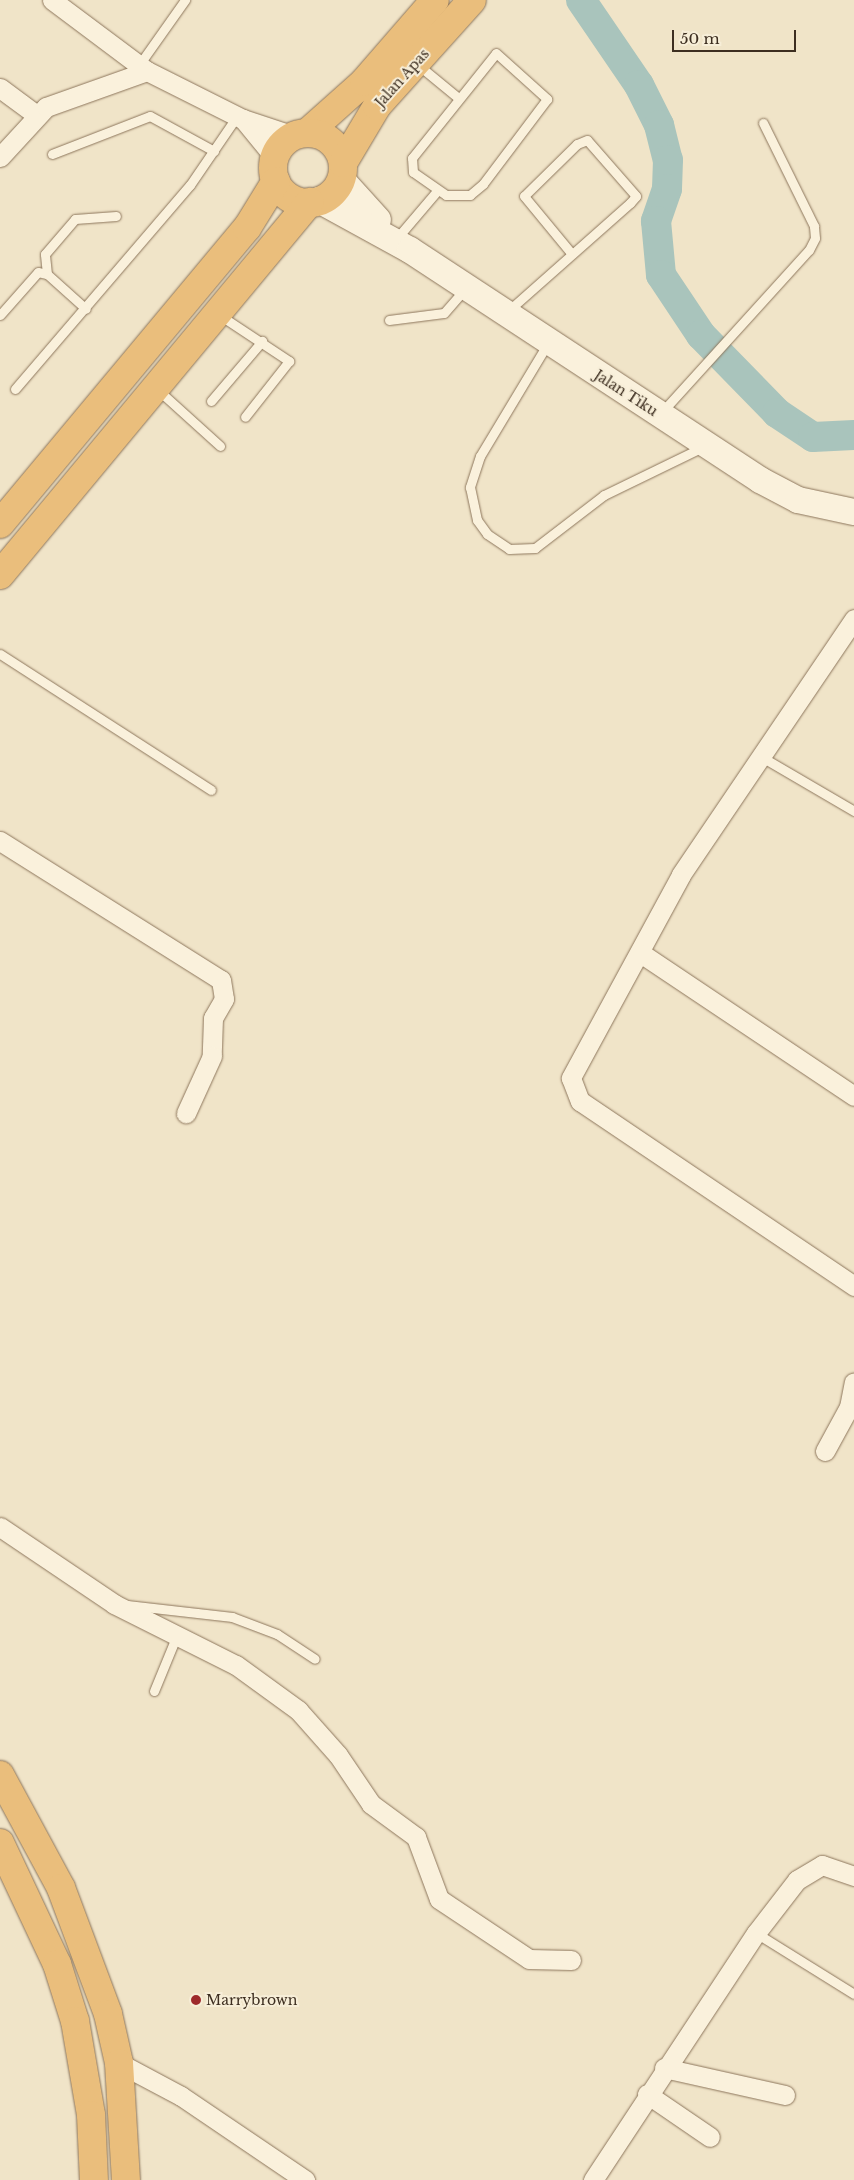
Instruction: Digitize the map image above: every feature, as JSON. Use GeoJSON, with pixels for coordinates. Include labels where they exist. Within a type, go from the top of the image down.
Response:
{"type":"FeatureCollection","features":[{"type":"Feature","properties":{"kind":"highway","name":"Jalan Apas"},"geometry":{"type":"LineString","coordinates":[[300,134],[364,82],[436,0]]}},
{"type":"Feature","properties":{"kind":"highway","name":"Jalan Apas"},"geometry":{"type":"LineString","coordinates":[[342,171],[362,125],[472,0]]}},
{"type":"Feature","properties":{"kind":"highway"},"geometry":{"type":"LineString","coordinates":[[0,524],[247,228],[276,170],[300,134],[327,138],[342,171],[216,313],[0,575]]}},
{"type":"Feature","properties":{"kind":"highway"},"geometry":{"type":"LineString","coordinates":[[276,170],[290,197],[315,201]]}},
{"type":"Feature","properties":{"kind":"highway"},"geometry":{"type":"LineString","coordinates":[[0,1775],[61,1888],[89,1956],[119,2064],[126,2180]]}},
{"type":"Feature","properties":{"kind":"highway"},"geometry":{"type":"LineString","coordinates":[[0,1843],[57,1964],[75,2020],[91,2116],[94,2180]]}},
{"type":"Feature","properties":{"kind":"main road","name":"Jalan Tiku"},"geometry":{"type":"LineString","coordinates":[[342,171],[403,244]]}},
{"type":"Feature","properties":{"kind":"main road","name":"Jalan Tiku"},"geometry":{"type":"LineString","coordinates":[[315,201],[403,244],[548,343],[706,446],[798,500],[854,512]]}},
{"type":"Feature","properties":{"kind":"street"},"geometry":{"type":"LineString","coordinates":[[52,0],[143,68],[240,118],[300,134]]}},
{"type":"Feature","properties":{"kind":"street"},"geometry":{"type":"LineString","coordinates":[[0,157],[35,114],[143,68]]}},
{"type":"Feature","properties":{"kind":"street"},"geometry":{"type":"LineString","coordinates":[[0,88],[35,114]]}},
{"type":"Feature","properties":{"kind":"street"},"geometry":{"type":"LineString","coordinates":[[240,118],[276,170]]}},
{"type":"Feature","properties":{"kind":"street"},"geometry":{"type":"LineString","coordinates":[[854,619],[834,655],[760,756],[681,875],[642,954],[571,1078],[580,1101],[854,1286]]}},
{"type":"Feature","properties":{"kind":"street"},"geometry":{"type":"LineString","coordinates":[[0,841],[221,980],[224,999],[213,1018],[212,1056],[186,1112]]}},
{"type":"Feature","properties":{"kind":"street"},"geometry":{"type":"LineString","coordinates":[[642,954],[854,1096]]}},
{"type":"Feature","properties":{"kind":"street"},"geometry":{"type":"LineString","coordinates":[[825,1451],[849,1407],[854,1382]]}},
{"type":"Feature","properties":{"kind":"street"},"geometry":{"type":"LineString","coordinates":[[0,1527],[114,1604],[178,1632],[272,1690],[320,1731],[371,1804],[416,1837],[434,1892],[450,1908],[529,1959],[570,1960]]}},
{"type":"Feature","properties":{"kind":"street"},"geometry":{"type":"LineString","coordinates":[[593,2180],[664,2068],[756,1933],[808,1869],[835,1866],[854,1876]]}},
{"type":"Feature","properties":{"kind":"street"},"geometry":{"type":"LineString","coordinates":[[119,2064],[181,2096],[305,2180]]}},
{"type":"Feature","properties":{"kind":"street"},"geometry":{"type":"LineString","coordinates":[[664,2068],[785,2095]]}},
{"type":"Feature","properties":{"kind":"street"},"geometry":{"type":"LineString","coordinates":[[647,2094],[710,2137]]}},
{"type":"Feature","properties":{"kind":"lane"},"geometry":{"type":"LineString","coordinates":[[143,68],[185,0]]}},
{"type":"Feature","properties":{"kind":"lane"},"geometry":{"type":"LineString","coordinates":[[496,53],[547,99],[476,190],[462,197],[437,191],[410,165],[457,97],[496,53]]}},
{"type":"Feature","properties":{"kind":"lane"},"geometry":{"type":"LineString","coordinates":[[416,63],[457,97]]}},
{"type":"Feature","properties":{"kind":"lane"},"geometry":{"type":"LineString","coordinates":[[52,154],[150,116],[214,151]]}},
{"type":"Feature","properties":{"kind":"lane"},"geometry":{"type":"LineString","coordinates":[[15,389],[86,309],[240,118]]}},
{"type":"Feature","properties":{"kind":"lane"},"geometry":{"type":"LineString","coordinates":[[659,415],[744,323],[814,238],[814,226],[763,123]]}},
{"type":"Feature","properties":{"kind":"lane"},"geometry":{"type":"LineString","coordinates":[[505,314],[572,254],[636,196],[587,140],[577,144],[524,196],[572,254]]}},
{"type":"Feature","properties":{"kind":"lane"},"geometry":{"type":"LineString","coordinates":[[403,244],[437,191]]}},
{"type":"Feature","properties":{"kind":"lane"},"geometry":{"type":"LineString","coordinates":[[86,309],[47,274],[45,254],[75,219],[116,216]]}},
{"type":"Feature","properties":{"kind":"lane"},"geometry":{"type":"LineString","coordinates":[[0,315],[31,276],[47,274]]}},
{"type":"Feature","properties":{"kind":"lane"},"geometry":{"type":"LineString","coordinates":[[389,320],[444,313],[466,288]]}},
{"type":"Feature","properties":{"kind":"lane"},"geometry":{"type":"LineString","coordinates":[[216,313],[262,341],[289,362],[245,417]]}},
{"type":"Feature","properties":{"kind":"lane"},"geometry":{"type":"LineString","coordinates":[[211,401],[262,341]]}},
{"type":"Feature","properties":{"kind":"lane"},"geometry":{"type":"LineString","coordinates":[[548,343],[503,413],[472,480],[472,505],[487,534],[509,548],[535,548],[604,495],[706,446]]}},
{"type":"Feature","properties":{"kind":"lane"},"geometry":{"type":"LineString","coordinates":[[155,388],[220,446]]}},
{"type":"Feature","properties":{"kind":"lane"},"geometry":{"type":"LineString","coordinates":[[0,654],[210,790]]}},
{"type":"Feature","properties":{"kind":"lane"},"geometry":{"type":"LineString","coordinates":[[760,756],[854,811]]}},
{"type":"Feature","properties":{"kind":"lane"},"geometry":{"type":"LineString","coordinates":[[114,1604],[232,1617],[277,1634],[315,1659]]}},
{"type":"Feature","properties":{"kind":"lane"},"geometry":{"type":"LineString","coordinates":[[154,1691],[178,1632]]}},
{"type":"Feature","properties":{"kind":"lane"},"geometry":{"type":"LineString","coordinates":[[756,1933],[854,1994]]}},
{"type":"Feature","properties":{"kind":"waterway"},"geometry":{"type":"LineString","coordinates":[[581,0],[639,85],[659,125],[668,160],[667,189],[656,221],[661,275],[701,335],[777,413],[813,437],[854,435]]}},
{"type":"Feature","properties":{"kind":"place","name":"Marrybrown"},"geometry":{"type":"Point","coordinates":[196,2000]}}]}
